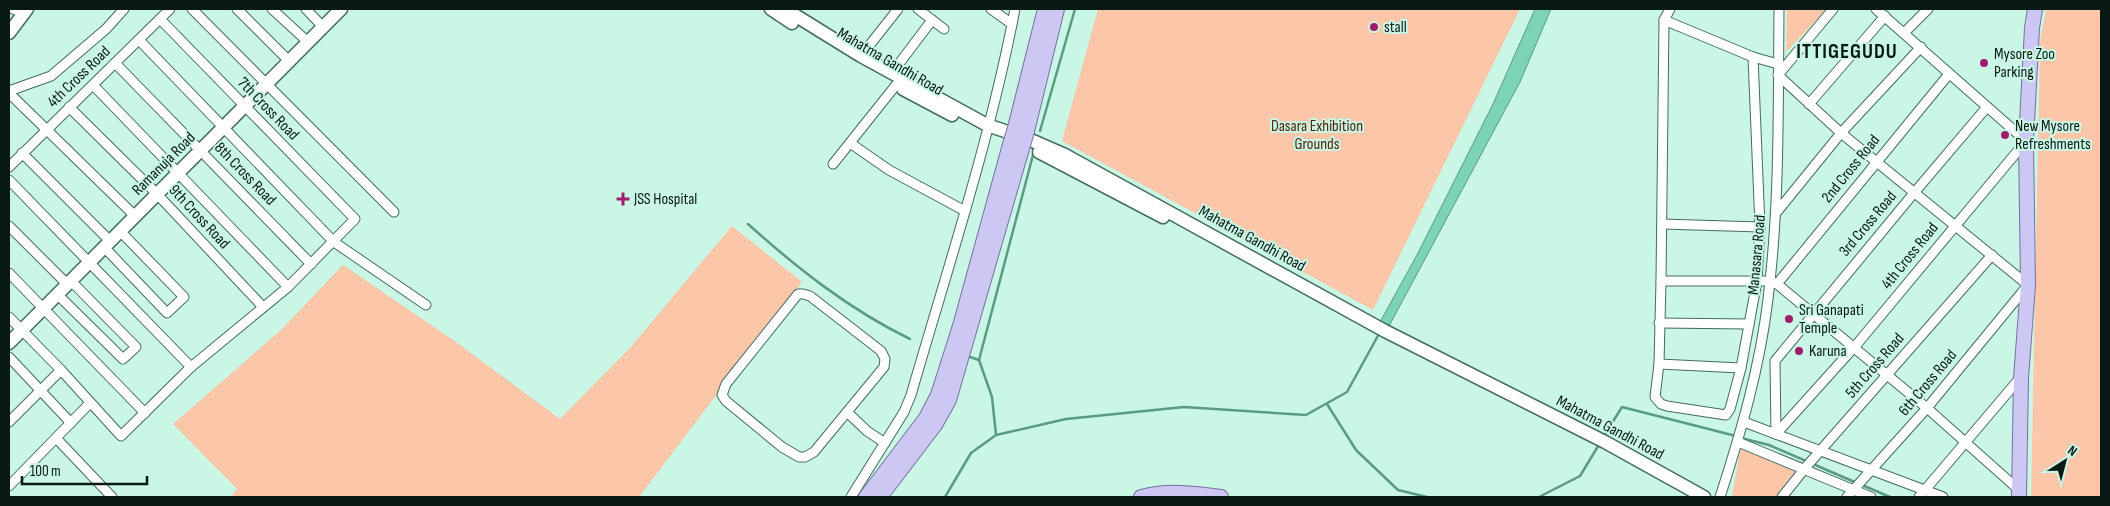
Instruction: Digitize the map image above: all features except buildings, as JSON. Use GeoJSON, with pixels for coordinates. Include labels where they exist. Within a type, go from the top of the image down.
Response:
{"type":"FeatureCollection","features":[{"type":"Feature","properties":{"kind":"main road","name":"Ramanuja Road"},"geometry":{"type":"LineString","coordinates":[[9,343],[341,9]]}},
{"type":"Feature","properties":{"kind":"main road","name":"Mahatma Gandhi Road"},"geometry":{"type":"LineString","coordinates":[[771,9],[806,32],[986,129],[1026,138],[1065,155],[1378,331],[1704,497]]}},
{"type":"Feature","properties":{"kind":"main road","name":"Mahatma Gandhi Road"},"geometry":{"type":"LineString","coordinates":[[785,9],[861,56],[894,79]]}},
{"type":"Feature","properties":{"kind":"main road"},"geometry":{"type":"LineString","coordinates":[[1021,130],[1045,9]]}},
{"type":"Feature","properties":{"kind":"main road"},"geometry":{"type":"LineString","coordinates":[[866,497],[926,418],[938,395],[1057,9]]}},
{"type":"Feature","properties":{"kind":"main road"},"geometry":{"type":"LineString","coordinates":[[2019,494],[2021,378],[2028,285],[2026,141],[2032,28],[2035,9]]}},
{"type":"Feature","properties":{"kind":"main road"},"geometry":{"type":"LineString","coordinates":[[9,33],[22,10]]}},
{"type":"Feature","properties":{"kind":"main road"},"geometry":{"type":"LineString","coordinates":[[880,497],[935,425],[948,400],[1015,150]]}},
{"type":"Feature","properties":{"kind":"main road","name":"Mahatma Gandhi Road"},"geometry":{"type":"LineString","coordinates":[[1603,446],[1689,497]]}},
{"type":"Feature","properties":{"kind":"main road"},"geometry":{"type":"LineString","coordinates":[[1141,497],[1159,492],[1189,492],[1221,497]]}},
{"type":"Feature","properties":{"kind":"street"},"geometry":{"type":"LineString","coordinates":[[124,9],[106,29],[51,76],[9,92],[135,216]]}},
{"type":"Feature","properties":{"kind":"street","name":"4th Cross Road"},"geometry":{"type":"LineString","coordinates":[[9,167],[170,9]]}},
{"type":"Feature","properties":{"kind":"street"},"geometry":{"type":"LineString","coordinates":[[192,9],[394,212]]}},
{"type":"Feature","properties":{"kind":"street"},"geometry":{"type":"LineString","coordinates":[[237,9],[289,61]]}},
{"type":"Feature","properties":{"kind":"street"},"geometry":{"type":"LineString","coordinates":[[272,9],[308,42]]}},
{"type":"Feature","properties":{"kind":"street"},"geometry":{"type":"LineString","coordinates":[[306,9],[323,27]]}},
{"type":"Feature","properties":{"kind":"street"},"geometry":{"type":"LineString","coordinates":[[861,56],[898,9]]}},
{"type":"Feature","properties":{"kind":"street"},"geometry":{"type":"LineString","coordinates":[[918,9],[944,28]]}},
{"type":"Feature","properties":{"kind":"street"},"geometry":{"type":"LineString","coordinates":[[990,9],[1012,24]]}},
{"type":"Feature","properties":{"kind":"street"},"geometry":{"type":"LineString","coordinates":[[851,497],[908,402],[965,211],[1012,24],[1014,9]]}},
{"type":"Feature","properties":{"kind":"street"},"geometry":{"type":"LineString","coordinates":[[1670,9],[1664,20],[1661,281],[1659,364],[1655,397],[1657,401],[1667,406],[1726,415],[1730,409],[1741,368],[1757,281],[1760,227],[1753,57]]}},
{"type":"Feature","properties":{"kind":"street","name":"Manasara Road"},"geometry":{"type":"LineString","coordinates":[[1720,497],[1744,424],[1774,283],[1779,9]]}},
{"type":"Feature","properties":{"kind":"street"},"geometry":{"type":"LineString","coordinates":[[1833,9],[1778,75],[1841,133],[2028,285]]}},
{"type":"Feature","properties":{"kind":"street"},"geometry":{"type":"LineString","coordinates":[[1876,9],[1905,32],[1949,74],[2026,141]]}},
{"type":"Feature","properties":{"kind":"street"},"geometry":{"type":"LineString","coordinates":[[1905,32],[1923,11]]}},
{"type":"Feature","properties":{"kind":"street"},"geometry":{"type":"LineString","coordinates":[[1809,104],[1884,16]]}},
{"type":"Feature","properties":{"kind":"street","name":"7th Cross Road"},"geometry":{"type":"LineString","coordinates":[[160,19],[355,219],[334,242]]}},
{"type":"Feature","properties":{"kind":"street"},"geometry":{"type":"LineString","coordinates":[[833,164],[850,143],[894,79],[932,20]]}},
{"type":"Feature","properties":{"kind":"street"},"geometry":{"type":"LineString","coordinates":[[1664,20],[1753,57],[1778,64]]}},
{"type":"Feature","properties":{"kind":"street"},"geometry":{"type":"LineString","coordinates":[[139,40],[334,242],[426,305]]}},
{"type":"Feature","properties":{"kind":"street"},"geometry":{"type":"LineString","coordinates":[[1776,213],[1841,133],[1921,47]]}},
{"type":"Feature","properties":{"kind":"street","name":"8th Cross Road"},"geometry":{"type":"LineString","coordinates":[[115,63],[311,264]]}},
{"type":"Feature","properties":{"kind":"street","name":"2nd Cross Road"},"geometry":{"type":"LineString","coordinates":[[1774,283],[1949,74]]}},
{"type":"Feature","properties":{"kind":"street"},"geometry":{"type":"LineString","coordinates":[[93,85],[288,287]]}},
{"type":"Feature","properties":{"kind":"street","name":"9th Cross Road"},"geometry":{"type":"LineString","coordinates":[[69,107],[157,194],[263,307]]}},
{"type":"Feature","properties":{"kind":"street","name":"3rd Cross Road"},"geometry":{"type":"LineString","coordinates":[[1776,434],[1775,361],[1987,107]]}},
{"type":"Feature","properties":{"kind":"street","name":"4th Cross Road"},"geometry":{"type":"LineString","coordinates":[[1776,434],[1854,347],[2026,141]]}},
{"type":"Feature","properties":{"kind":"street"},"geometry":{"type":"LineString","coordinates":[[850,143],[889,170],[965,211]]}},
{"type":"Feature","properties":{"kind":"street"},"geometry":{"type":"LineString","coordinates":[[22,153],[107,244],[167,313],[184,297],[120,231]]}},
{"type":"Feature","properties":{"kind":"street"},"geometry":{"type":"LineString","coordinates":[[9,180],[191,367]]}},
{"type":"Feature","properties":{"kind":"street"},"geometry":{"type":"LineString","coordinates":[[1662,224],[1760,227]]}},
{"type":"Feature","properties":{"kind":"street"},"geometry":{"type":"LineString","coordinates":[[9,226],[136,347],[123,360],[57,294]]}},
{"type":"Feature","properties":{"kind":"street"},"geometry":{"type":"LineString","coordinates":[[9,317],[61,370],[121,436],[191,367],[288,287],[334,242]]}},
{"type":"Feature","properties":{"kind":"street","name":"5th Cross Road"},"geometry":{"type":"LineString","coordinates":[[1782,497],[1805,468],[1992,255]]}},
{"type":"Feature","properties":{"kind":"street"},"geometry":{"type":"LineString","coordinates":[[9,273],[145,413]]}},
{"type":"Feature","properties":{"kind":"street"},"geometry":{"type":"LineString","coordinates":[[1661,281],[1757,281],[1774,283],[1927,408],[2019,494]]}},
{"type":"Feature","properties":{"kind":"street","name":"6th Cross Road"},"geometry":{"type":"LineString","coordinates":[[1852,491],[1927,408],[2028,285]]}},
{"type":"Feature","properties":{"kind":"street"},"geometry":{"type":"LineString","coordinates":[[798,294],[810,296],[881,351],[884,356],[884,366],[847,412],[814,452],[805,457],[799,457],[782,447],[726,401],[722,395],[726,384],[798,294]]}},
{"type":"Feature","properties":{"kind":"street"},"geometry":{"type":"LineString","coordinates":[[1659,323],[1749,324]]}},
{"type":"Feature","properties":{"kind":"street"},"geometry":{"type":"LineString","coordinates":[[9,357],[71,423]]}},
{"type":"Feature","properties":{"kind":"street"},"geometry":{"type":"LineString","coordinates":[[1659,364],[1741,368]]}},
{"type":"Feature","properties":{"kind":"street"},"geometry":{"type":"LineString","coordinates":[[9,422],[61,370]]}},
{"type":"Feature","properties":{"kind":"street"},"geometry":{"type":"LineString","coordinates":[[1921,494],[2021,378]]}},
{"type":"Feature","properties":{"kind":"street"},"geometry":{"type":"LineString","coordinates":[[9,486],[90,403]]}},
{"type":"Feature","properties":{"kind":"street"},"geometry":{"type":"LineString","coordinates":[[847,412],[867,431],[885,443]]}},
{"type":"Feature","properties":{"kind":"street"},"geometry":{"type":"LineString","coordinates":[[1744,424],[1776,434],[1817,455],[1921,494],[1943,497]]}},
{"type":"Feature","properties":{"kind":"street"},"geometry":{"type":"LineString","coordinates":[[56,438],[112,497]]}},
{"type":"Feature","properties":{"kind":"street"},"geometry":{"type":"LineString","coordinates":[[1738,442],[1805,468],[1852,491],[1871,497]]}},
{"type":"Feature","properties":{"kind":"green space","name":"Dasara Exhibition Grounds"},"geometry":{"type":"Polygon","coordinates":[[[1098,9],[1520,9],[1373,310],[1062,141],[1098,9]]]}},
{"type":"Feature","properties":{"kind":"green space"},"geometry":{"type":"Polygon","coordinates":[[[1787,9],[1827,9],[1786,52],[1787,9]]]}},
{"type":"Feature","properties":{"kind":"green space"},"geometry":{"type":"Polygon","coordinates":[[[2046,9],[2101,9],[2101,497],[2031,497],[2040,42],[2046,9]]]}},
{"type":"Feature","properties":{"kind":"green space"},"geometry":{"type":"Polygon","coordinates":[[[732,226],[802,282],[639,497],[231,497],[237,489],[173,424],[280,331],[343,265],[456,342],[560,419],[630,348],[732,226]]]}},
{"type":"Feature","properties":{"kind":"green space"},"geometry":{"type":"Polygon","coordinates":[[[1741,446],[1801,470],[1779,497],[1732,496],[1741,446]]]}},
{"type":"Feature","properties":{"kind":"shaded area"},"geometry":{"type":"Polygon","coordinates":[[[1535,9],[1551,9],[1520,82],[1389,326],[1380,322],[1417,255],[1493,104],[1535,9]]]}},
{"type":"Feature","properties":{"kind":"waterway"},"geometry":{"type":"LineString","coordinates":[[1040,131],[1075,9]]}},
{"type":"Feature","properties":{"kind":"waterway"},"geometry":{"type":"LineString","coordinates":[[996,435],[992,397],[979,360],[1033,155]]}},
{"type":"Feature","properties":{"kind":"waterway"},"geometry":{"type":"LineString","coordinates":[[748,224],[825,287],[866,315],[910,339]]}},
{"type":"Feature","properties":{"kind":"waterway"},"geometry":{"type":"LineString","coordinates":[[945,497],[971,453],[996,435],[1066,419],[1184,407],[1306,415],[1347,392],[1380,332]]}},
{"type":"Feature","properties":{"kind":"waterway"},"geometry":{"type":"LineString","coordinates":[[967,356],[979,360]]}},
{"type":"Feature","properties":{"kind":"waterway"},"geometry":{"type":"LineString","coordinates":[[1327,404],[1356,450],[1398,490],[1427,497]]}},
{"type":"Feature","properties":{"kind":"waterway"},"geometry":{"type":"LineString","coordinates":[[1604,436],[1622,407],[1736,436]]}},
{"type":"Feature","properties":{"kind":"waterway"},"geometry":{"type":"LineString","coordinates":[[1741,438],[1769,445],[1857,483]]}},
{"type":"Feature","properties":{"kind":"waterway"},"geometry":{"type":"LineString","coordinates":[[1539,497],[1580,476],[1600,443]]}},
{"type":"Feature","properties":{"kind":"waterway"},"geometry":{"type":"LineString","coordinates":[[1862,485],[1890,497]]}},
{"type":"Feature","properties":{"kind":"place","name":"stall"},"geometry":{"type":"Point","coordinates":[1374,27]}},
{"type":"Feature","properties":{"kind":"place","name":"Mysore Zoo Parking"},"geometry":{"type":"Point","coordinates":[1984,63]}},
{"type":"Feature","properties":{"kind":"place","name":"New Mysore Refreshments"},"geometry":{"type":"Point","coordinates":[2005,135]}},
{"type":"Feature","properties":{"kind":"place","name":"JSS Hospital"},"geometry":{"type":"Point","coordinates":[623,199]}},
{"type":"Feature","properties":{"kind":"place","name":"Sri Ganapati Temple"},"geometry":{"type":"Point","coordinates":[1789,319]}},
{"type":"Feature","properties":{"kind":"place","name":"Karuna"},"geometry":{"type":"Point","coordinates":[1799,351]}},
{"type":"Feature","properties":{"kind":"district","name":"ITTIGEGUDU"},"geometry":{"type":"Point","coordinates":[1847,51]}}]}
